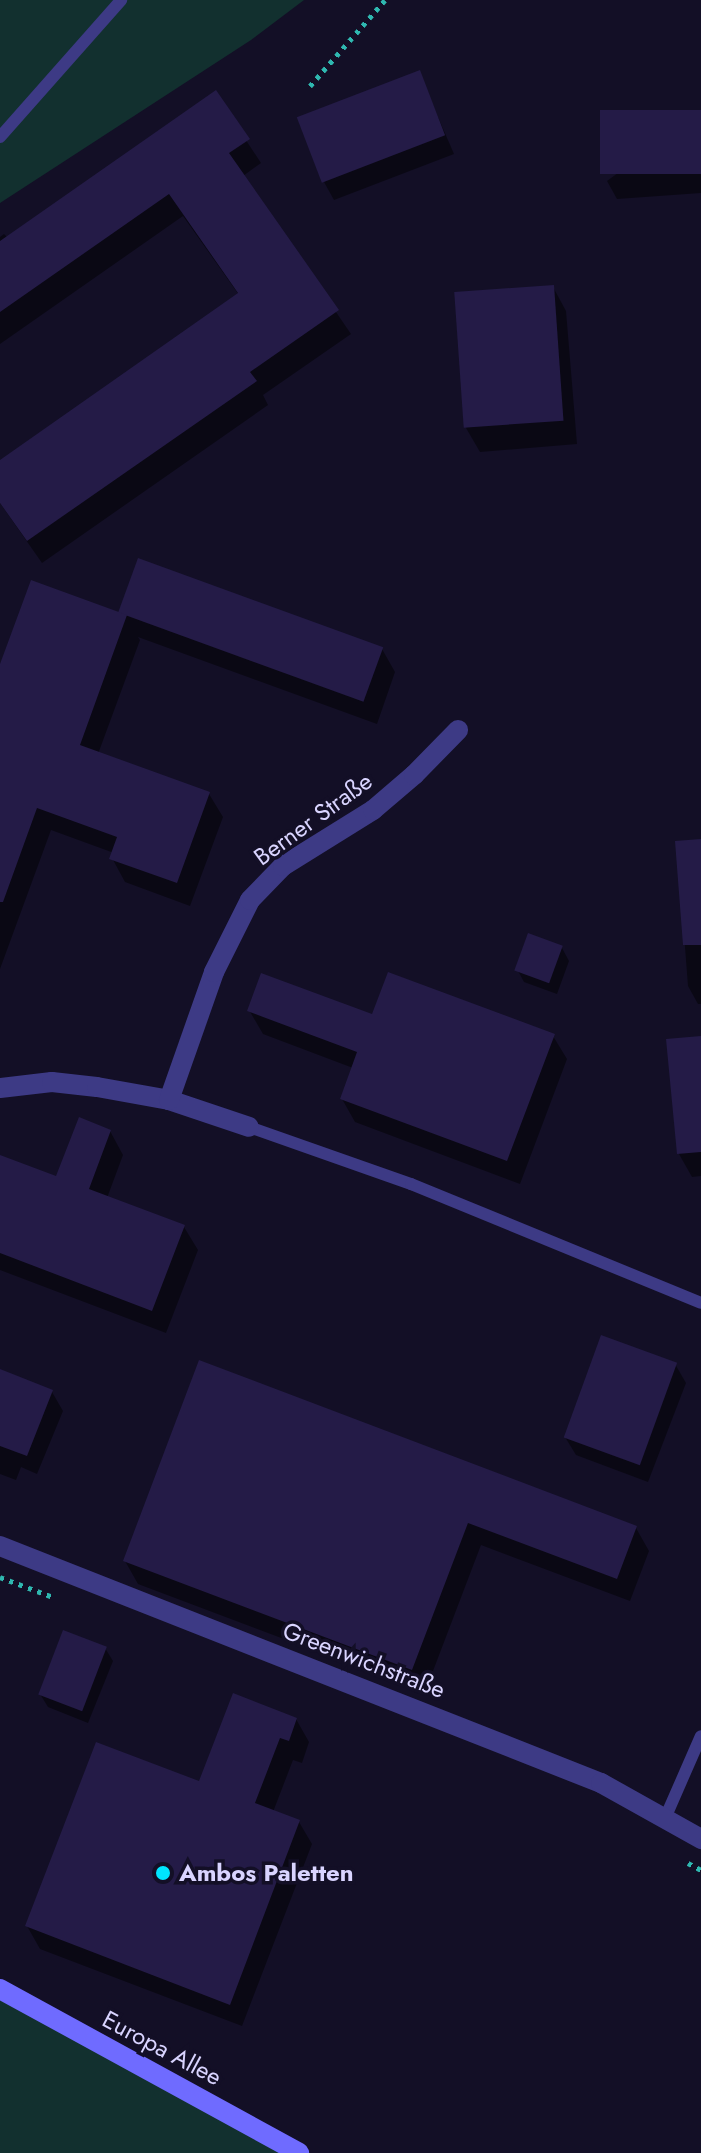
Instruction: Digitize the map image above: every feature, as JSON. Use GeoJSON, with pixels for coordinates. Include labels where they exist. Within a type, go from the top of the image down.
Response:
{"type":"FeatureCollection","features":[{"type":"Feature","properties":{"kind":"main road","name":"Europa Allee"},"geometry":{"type":"LineString","coordinates":[[0,1989],[299,2153]]}},
{"type":"Feature","properties":{"kind":"street","name":"Berner Straße"},"geometry":{"type":"LineString","coordinates":[[169,1100],[214,972],[250,900],[283,866],[373,810],[414,775],[458,730]]}},
{"type":"Feature","properties":{"kind":"street"},"geometry":{"type":"LineString","coordinates":[[0,1088],[52,1082],[169,1100],[249,1127]]}},
{"type":"Feature","properties":{"kind":"street","name":"Greenwichstraße"},"geometry":{"type":"LineString","coordinates":[[0,1546],[601,1783],[666,1816],[701,1839]]}},
{"type":"Feature","properties":{"kind":"lane"},"geometry":{"type":"LineString","coordinates":[[0,137],[121,0]]}},
{"type":"Feature","properties":{"kind":"lane"},"geometry":{"type":"LineString","coordinates":[[249,1127],[424,1189],[701,1303]]}},
{"type":"Feature","properties":{"kind":"lane"},"geometry":{"type":"LineString","coordinates":[[666,1816],[701,1736]]}},
{"type":"Feature","properties":{"kind":"path"},"geometry":{"type":"LineString","coordinates":[[310,86],[385,0]]}},
{"type":"Feature","properties":{"kind":"green space"},"geometry":{"type":"Polygon","coordinates":[[[0,0],[304,0],[251,40],[0,203],[0,0]]]}},
{"type":"Feature","properties":{"kind":"green space"},"geometry":{"type":"Polygon","coordinates":[[[0,1989],[299,2153],[0,2153],[0,1989]]]}},
{"type":"Feature","properties":{"kind":"building"},"geometry":{"type":"Polygon","coordinates":[[[420,70],[445,135],[322,183],[297,117],[420,70]]]}},
{"type":"Feature","properties":{"kind":"building"},"geometry":{"type":"Polygon","coordinates":[[[216,90],[250,139],[229,153],[339,310],[250,372],[257,381],[27,541],[0,503],[0,460],[238,293],[169,194],[0,312],[0,241],[216,90]]]}},
{"type":"Feature","properties":{"kind":"building"},"geometry":{"type":"Polygon","coordinates":[[[600,110],[701,110],[701,174],[600,174],[600,110]]]}},
{"type":"Feature","properties":{"kind":"building"},"geometry":{"type":"Polygon","coordinates":[[[554,285],[563,421],[464,428],[454,292],[554,285]]]}},
{"type":"Feature","properties":{"kind":"building"},"geometry":{"type":"Polygon","coordinates":[[[138,558],[383,647],[363,702],[118,613],[138,558]]]}},
{"type":"Feature","properties":{"kind":"building"},"geometry":{"type":"Polygon","coordinates":[[[31,580],[127,615],[80,745],[210,792],[177,883],[109,859],[117,837],[37,808],[3,902],[0,902],[0,664],[31,580]]]}},
{"type":"Feature","properties":{"kind":"building"},"geometry":{"type":"Polygon","coordinates":[[[701,839],[701,945],[683,945],[675,841],[701,839]]]}},
{"type":"Feature","properties":{"kind":"building"},"geometry":{"type":"Polygon","coordinates":[[[528,933],[563,946],[549,983],[514,971],[528,933]]]}},
{"type":"Feature","properties":{"kind":"building"},"geometry":{"type":"Polygon","coordinates":[[[388,972],[555,1034],[507,1161],[340,1099],[357,1052],[247,1011],[261,973],[372,1014],[388,972]]]}},
{"type":"Feature","properties":{"kind":"building"},"geometry":{"type":"Polygon","coordinates":[[[701,1036],[701,1152],[677,1154],[666,1039],[701,1036]]]}},
{"type":"Feature","properties":{"kind":"building"},"geometry":{"type":"Polygon","coordinates":[[[79,1117],[111,1130],[89,1189],[185,1225],[152,1311],[0,1253],[0,1155],[56,1176],[79,1117]]]}},
{"type":"Feature","properties":{"kind":"building"},"geometry":{"type":"Polygon","coordinates":[[[601,1335],[677,1363],[640,1465],[564,1437],[601,1335]]]}},
{"type":"Feature","properties":{"kind":"building"},"geometry":{"type":"Polygon","coordinates":[[[199,1360],[637,1526],[617,1579],[468,1523],[412,1670],[123,1561],[199,1360]]]}},
{"type":"Feature","properties":{"kind":"building"},"geometry":{"type":"Polygon","coordinates":[[[0,1369],[53,1390],[27,1456],[0,1446],[0,1369]]]}},
{"type":"Feature","properties":{"kind":"building"},"geometry":{"type":"Polygon","coordinates":[[[63,1630],[107,1647],[82,1711],[38,1694],[63,1630]]]}},
{"type":"Feature","properties":{"kind":"building","name":"Ambos Paletten"},"geometry":{"type":"Polygon","coordinates":[[[233,1693],[297,1718],[289,1741],[280,1738],[255,1803],[300,1820],[230,2005],[25,1926],[96,1742],[199,1781],[233,1693]]]}},
{"type":"Feature","properties":{"kind":"place","name":"Ambos Paletten"},"geometry":{"type":"Point","coordinates":[163,1873]}}]}
